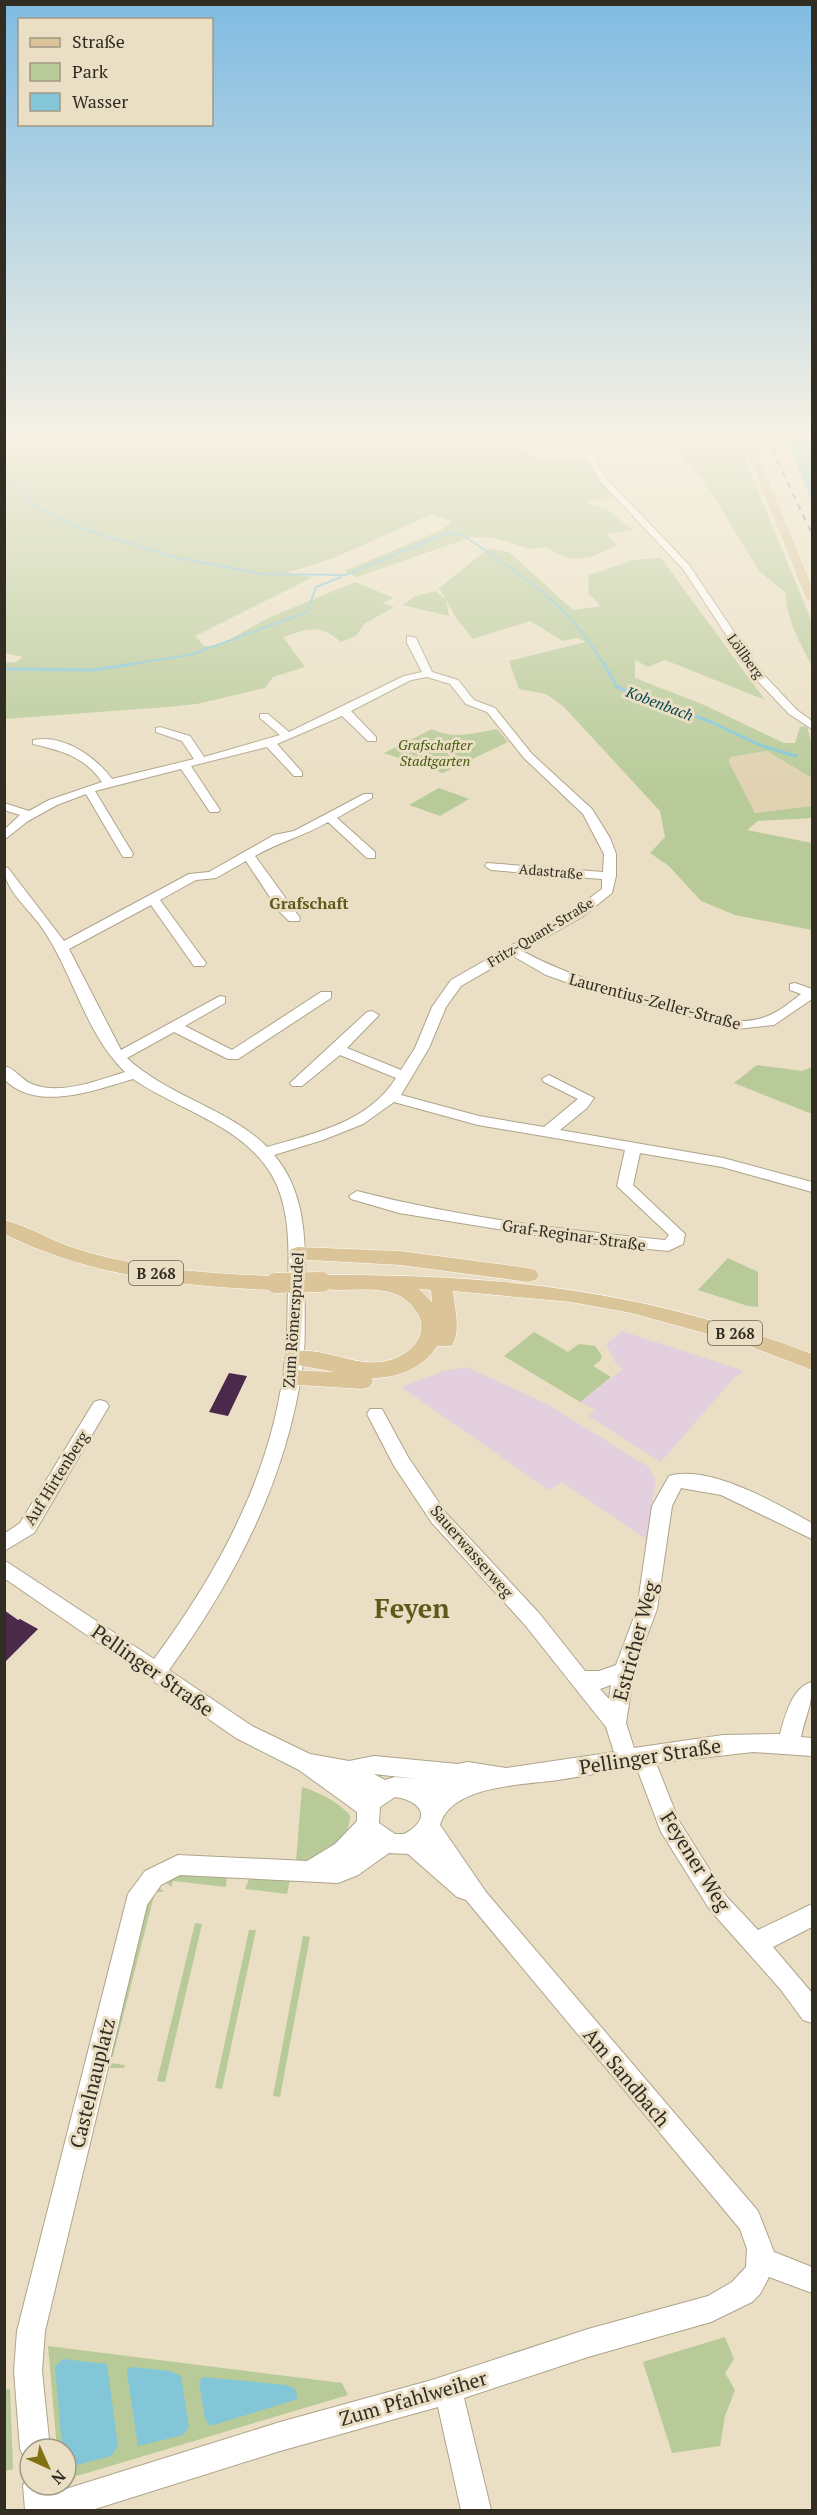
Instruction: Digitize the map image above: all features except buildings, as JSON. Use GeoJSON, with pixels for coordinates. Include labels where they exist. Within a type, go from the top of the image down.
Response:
{"type":"FeatureCollection","features":[{"type":"Feature","properties":{"kind":"main road"},"geometry":{"type":"LineString","coordinates":[[795,555],[813,599]]}},
{"type":"Feature","properties":{"kind":"main road","name":"B 268"},"geometry":{"type":"LineString","coordinates":[[4,1226],[41,1243],[138,1270],[189,1278],[276,1283],[441,1282],[561,1292],[655,1310],[732,1332],[813,1362]]}},
{"type":"Feature","properties":{"kind":"main road"},"geometry":{"type":"LineString","coordinates":[[298,1254],[391,1257],[508,1271],[620,1295],[655,1310]]}},
{"type":"Feature","properties":{"kind":"main road"},"geometry":{"type":"LineString","coordinates":[[293,1368],[305,1358],[357,1371],[378,1371],[392,1368],[416,1356],[433,1333],[433,1322],[423,1305],[415,1297],[385,1281]]}},
{"type":"Feature","properties":{"kind":"main road"},"geometry":{"type":"LineString","coordinates":[[293,1368],[371,1380],[404,1375],[416,1370],[440,1350],[445,1338],[441,1282]]}},
{"type":"Feature","properties":{"kind":"street","name":"Löllberg"},"geometry":{"type":"LineString","coordinates":[[675,555],[686,567],[757,674],[793,712],[813,726]]}},
{"type":"Feature","properties":{"kind":"street"},"geometry":{"type":"LineString","coordinates":[[411,638],[411,645],[427,667],[427,674]]}},
{"type":"Feature","properties":{"kind":"street"},"geometry":{"type":"LineString","coordinates":[[4,837],[28,814],[89,790],[270,743],[408,678],[427,674],[454,682],[470,702],[491,710],[528,756],[588,812],[604,838],[610,854],[610,876]]}},
{"type":"Feature","properties":{"kind":"street"},"geometry":{"type":"LineString","coordinates":[[343,710],[372,739]]}},
{"type":"Feature","properties":{"kind":"street"},"geometry":{"type":"LineString","coordinates":[[264,716],[287,736]]}},
{"type":"Feature","properties":{"kind":"street"},"geometry":{"type":"LineString","coordinates":[[160,730],[184,736],[192,743],[201,761]]}},
{"type":"Feature","properties":{"kind":"street"},"geometry":{"type":"LineString","coordinates":[[37,742],[59,746],[93,761],[109,783]]}},
{"type":"Feature","properties":{"kind":"street"},"geometry":{"type":"LineString","coordinates":[[270,743],[298,774]]}},
{"type":"Feature","properties":{"kind":"street"},"geometry":{"type":"LineString","coordinates":[[184,765],[214,810]]}},
{"type":"Feature","properties":{"kind":"street"},"geometry":{"type":"LineString","coordinates":[[89,790],[127,854]]}},
{"type":"Feature","properties":{"kind":"street"},"geometry":{"type":"LineString","coordinates":[[62,948],[193,878],[212,875],[278,837],[298,834],[368,796]]}},
{"type":"Feature","properties":{"kind":"street"},"geometry":{"type":"LineString","coordinates":[[4,806],[28,814]]}},
{"type":"Feature","properties":{"kind":"street"},"geometry":{"type":"LineString","coordinates":[[329,817],[371,855]]}},
{"type":"Feature","properties":{"kind":"street"},"geometry":{"type":"LineString","coordinates":[[249,855],[284,908],[294,918]]}},
{"type":"Feature","properties":{"kind":"street","name":"Adastraße"},"geometry":{"type":"LineString","coordinates":[[491,866],[610,876]]}},
{"type":"Feature","properties":{"kind":"street","name":"Zum Römersprudel"},"geometry":{"type":"LineString","coordinates":[[4,871],[62,948],[119,1057],[135,1074],[178,1103],[238,1134],[264,1153],[274,1166],[292,1202],[298,1254],[293,1368],[272,1465],[250,1521],[229,1562],[182,1638],[155,1673]]}},
{"type":"Feature","properties":{"kind":"street","name":"Fritz-Quant-Straße"},"geometry":{"type":"LineString","coordinates":[[264,1153],[318,1137],[358,1120],[392,1097],[422,1048],[439,1006],[456,983],[577,914],[608,890],[610,876]]}},
{"type":"Feature","properties":{"kind":"street"},"geometry":{"type":"LineString","coordinates":[[153,899],[199,963]]}},
{"type":"Feature","properties":{"kind":"street","name":"Laurentius-Zeller-Straße"},"geometry":{"type":"LineString","coordinates":[[513,951],[551,972],[591,986],[736,1025],[757,1026],[777,1020],[811,993],[795,987]]}},
{"type":"Feature","properties":{"kind":"street"},"geometry":{"type":"LineString","coordinates":[[174,1026],[233,1056],[326,995]]}},
{"type":"Feature","properties":{"kind":"street"},"geometry":{"type":"LineString","coordinates":[[119,1057],[220,1000]]}},
{"type":"Feature","properties":{"kind":"street"},"geometry":{"type":"LineString","coordinates":[[297,1083],[338,1049],[372,1015]]}},
{"type":"Feature","properties":{"kind":"street"},"geometry":{"type":"LineString","coordinates":[[338,1049],[406,1077]]}},
{"type":"Feature","properties":{"kind":"street"},"geometry":{"type":"LineString","coordinates":[[4,1070],[9,1077],[27,1088],[49,1092],[73,1092],[135,1074]]}},
{"type":"Feature","properties":{"kind":"street"},"geometry":{"type":"LineString","coordinates":[[546,1133],[582,1105],[587,1098],[549,1079]]}},
{"type":"Feature","properties":{"kind":"street"},"geometry":{"type":"LineString","coordinates":[[392,1097],[477,1120],[723,1163],[813,1187]]}},
{"type":"Feature","properties":{"kind":"street","name":"Graf-Reginar-Straße"},"geometry":{"type":"LineString","coordinates":[[357,1196],[399,1208],[571,1236],[668,1246],[678,1240],[677,1234],[625,1186],[633,1148]]}},
{"type":"Feature","properties":{"kind":"street","name":"Auf Hirtenberg"},"geometry":{"type":"LineString","coordinates":[[4,1544],[27,1528],[100,1406]]}},
{"type":"Feature","properties":{"kind":"street","name":"Sauerwasserweg"},"geometry":{"type":"LineString","coordinates":[[376,1414],[401,1461],[439,1518],[532,1619],[615,1723]]}},
{"type":"Feature","properties":{"kind":"street","name":"Estricher Weg"},"geometry":{"type":"LineString","coordinates":[[635,1758],[615,1723],[624,1671],[647,1609],[662,1506],[670,1488],[676,1481],[687,1480],[703,1484],[750,1501],[805,1528]]}},
{"type":"Feature","properties":{"kind":"street","name":"Pellinger Straße"},"geometry":{"type":"LineString","coordinates":[[4,1567],[155,1673],[244,1732],[308,1763],[368,1816]]}},
{"type":"Feature","properties":{"kind":"street"},"geometry":{"type":"LineString","coordinates":[[581,1679],[600,1680],[624,1671]]}},
{"type":"Feature","properties":{"kind":"street"},"geometry":{"type":"LineString","coordinates":[[789,1743],[796,1712],[813,1690]]}},
{"type":"Feature","properties":{"kind":"street","name":"Pellinger Straße"},"geometry":{"type":"LineString","coordinates":[[430,1818],[453,1792],[512,1776],[729,1743],[789,1743],[813,1747]]}},
{"type":"Feature","properties":{"kind":"street","name":"Feyener Weg"},"geometry":{"type":"LineString","coordinates":[[635,1758],[669,1825],[718,1903],[790,1982],[813,2012]]}},
{"type":"Feature","properties":{"kind":"street","name":"Pellinger Straße"},"geometry":{"type":"LineString","coordinates":[[308,1763],[349,1770],[377,1788],[385,1790]]}},
{"type":"Feature","properties":{"kind":"street","name":"Pellinger Straße"},"geometry":{"type":"LineString","coordinates":[[349,1770],[374,1764],[456,1773]]}},
{"type":"Feature","properties":{"kind":"street","name":"Pellinger Straße"},"geometry":{"type":"LineString","coordinates":[[415,1790],[456,1773],[468,1771],[512,1776]]}},
{"type":"Feature","properties":{"kind":"street"},"geometry":{"type":"LineString","coordinates":[[306,1872],[337,1857],[359,1836],[368,1816],[371,1801],[385,1790],[405,1787],[415,1790],[428,1801],[430,1818],[418,1839],[410,1842],[387,1842],[375,1834],[368,1816]]}},
{"type":"Feature","properties":{"kind":"street","name":"Am Sandbach"},"geometry":{"type":"LineString","coordinates":[[430,1818],[478,1899],[738,2206],[758,2235],[762,2261]]}},
{"type":"Feature","properties":{"kind":"street","name":"Castelnauplatz"},"geometry":{"type":"LineString","coordinates":[[34,2437],[28,2371],[31,2331],[136,1901],[153,1878],[178,1865],[241,1866],[324,1874],[344,1870],[387,1842]]}},
{"type":"Feature","properties":{"kind":"street","name":"Am Sandbach"},"geometry":{"type":"LineString","coordinates":[[410,1842],[478,1899]]}},
{"type":"Feature","properties":{"kind":"street"},"geometry":{"type":"LineString","coordinates":[[755,1944],[813,1916]]}},
{"type":"Feature","properties":{"kind":"street"},"geometry":{"type":"LineString","coordinates":[[762,2261],[813,2280]]}},
{"type":"Feature","properties":{"kind":"street","name":"Zum Pfahlweiher"},"geometry":{"type":"LineString","coordinates":[[43,2511],[314,2427],[448,2389],[728,2301],[753,2282],[762,2261]]}},
{"type":"Feature","properties":{"kind":"street"},"geometry":{"type":"LineString","coordinates":[[448,2389],[472,2509]]}},
{"type":"Feature","properties":{"kind":"shaded area"},"geometry":{"type":"Polygon","coordinates":[[[767,751],[812,778],[812,806],[755,813],[729,762],[730,757],[767,751]]]}},
{"type":"Feature","properties":{"kind":"shaded area"},"geometry":{"type":"Polygon","coordinates":[[[622,1331],[744,1371],[734,1378],[661,1462],[588,1416],[595,1410],[580,1402],[623,1369],[616,1364],[606,1344],[622,1331]]]}},
{"type":"Feature","properties":{"kind":"shaded area"},"geometry":{"type":"Polygon","coordinates":[[[467,1367],[547,1404],[649,1467],[656,1481],[646,1539],[562,1482],[549,1490],[401,1387],[444,1371],[467,1367]]]}},
{"type":"Feature","properties":{"kind":"green space"},"geometry":{"type":"Polygon","coordinates":[[[5,555],[340,555],[286,573],[313,577],[195,636],[204,646],[218,646],[268,618],[355,582],[394,598],[382,603],[394,607],[364,624],[356,636],[341,642],[326,632],[313,629],[283,637],[305,667],[273,677],[265,688],[197,704],[5,719],[5,663],[16,662],[23,657],[5,653],[5,555]]]}},
{"type":"Feature","properties":{"kind":"green space"},"geometry":{"type":"Polygon","coordinates":[[[381,555],[419,555],[356,577],[344,571],[381,555]]]}},
{"type":"Feature","properties":{"kind":"green space"},"geometry":{"type":"Polygon","coordinates":[[[480,555],[513,555],[573,610],[601,606],[588,593],[589,575],[634,560],[661,558],[765,700],[665,660],[648,667],[635,660],[635,678],[702,704],[784,743],[795,743],[800,727],[807,726],[812,745],[812,778],[767,751],[730,757],[729,762],[755,813],[812,806],[812,818],[758,821],[747,830],[812,843],[812,930],[735,915],[701,901],[669,866],[650,853],[665,837],[660,811],[564,707],[546,694],[519,689],[509,661],[586,642],[577,638],[563,641],[530,621],[473,639],[457,619],[439,588],[480,555]]]}},
{"type":"Feature","properties":{"kind":"green space"},"geometry":{"type":"Polygon","coordinates":[[[562,555],[594,555],[576,559],[562,555]]]}},
{"type":"Feature","properties":{"kind":"green space"},"geometry":{"type":"Polygon","coordinates":[[[749,555],[784,555],[812,622],[812,666],[791,621],[785,592],[759,571],[749,555]]]}},
{"type":"Feature","properties":{"kind":"green space"},"geometry":{"type":"Polygon","coordinates":[[[436,591],[446,600],[449,616],[402,605],[416,596],[436,591]]]}},
{"type":"Feature","properties":{"kind":"green space","name":"Grafschafter Stadtgarten"},"geometry":{"type":"Polygon","coordinates":[[[432,729],[456,735],[497,729],[508,742],[443,773],[384,753],[432,729]]]}},
{"type":"Feature","properties":{"kind":"green space"},"geometry":{"type":"Polygon","coordinates":[[[439,788],[469,799],[440,816],[409,805],[439,788]]]}},
{"type":"Feature","properties":{"kind":"green space"},"geometry":{"type":"Polygon","coordinates":[[[757,1065],[802,1071],[812,1067],[812,1114],[734,1083],[757,1065]]]}},
{"type":"Feature","properties":{"kind":"green space"},"geometry":{"type":"Polygon","coordinates":[[[728,1258],[758,1272],[758,1307],[698,1290],[728,1258]]]}},
{"type":"Feature","properties":{"kind":"green space"},"geometry":{"type":"Polygon","coordinates":[[[534,1332],[568,1352],[579,1344],[595,1346],[602,1356],[600,1361],[593,1366],[611,1377],[580,1402],[504,1356],[534,1332]]]}},
{"type":"Feature","properties":{"kind":"green space"},"geometry":{"type":"Polygon","coordinates":[[[302,1787],[328,1798],[350,1815],[345,1834],[332,1849],[315,1858],[296,1862],[302,1787]]]}},
{"type":"Feature","properties":{"kind":"green space"},"geometry":{"type":"Polygon","coordinates":[[[175,1870],[222,1872],[227,1877],[226,1887],[173,1881],[171,1887],[163,1879],[156,1884],[164,1892],[155,1892],[111,2063],[125,2065],[124,2068],[109,2068],[104,2061],[146,1897],[153,1885],[163,1876],[175,1870]]]}},
{"type":"Feature","properties":{"kind":"green space"},"geometry":{"type":"Polygon","coordinates":[[[250,1877],[290,1880],[287,1894],[245,1889],[250,1877]]]}},
{"type":"Feature","properties":{"kind":"green space"},"geometry":{"type":"Polygon","coordinates":[[[195,1923],[202,1924],[165,2082],[157,2081],[195,1923]]]}},
{"type":"Feature","properties":{"kind":"green space"},"geometry":{"type":"Polygon","coordinates":[[[249,1930],[256,1930],[222,2089],[215,2088],[249,1930]]]}},
{"type":"Feature","properties":{"kind":"green space"},"geometry":{"type":"Polygon","coordinates":[[[303,1936],[310,1937],[280,2097],[273,2096],[303,1936]]]}},
{"type":"Feature","properties":{"kind":"green space"},"geometry":{"type":"Polygon","coordinates":[[[725,2337],[734,2359],[725,2373],[735,2390],[725,2416],[720,2446],[672,2453],[643,2362],[725,2337]]]}},
{"type":"Feature","properties":{"kind":"green space"},"geometry":{"type":"Polygon","coordinates":[[[48,2346],[342,2383],[348,2395],[78,2476],[78,2437],[56,2437],[48,2346]]]}},
{"type":"Feature","properties":{"kind":"green space"},"geometry":{"type":"Polygon","coordinates":[[[5,2389],[10,2389],[13,2469],[5,2471],[5,2389]]]}},
{"type":"Feature","properties":{"kind":"water"},"geometry":{"type":"Polygon","coordinates":[[[63,2359],[107,2364],[118,2446],[111,2456],[78,2465],[78,2437],[61,2437],[55,2366],[63,2359]]]}},
{"type":"Feature","properties":{"kind":"water"},"geometry":{"type":"Polygon","coordinates":[[[133,2367],[170,2371],[181,2376],[189,2427],[183,2435],[138,2446],[127,2373],[128,2369],[133,2367]]]}},
{"type":"Feature","properties":{"kind":"water"},"geometry":{"type":"Polygon","coordinates":[[[203,2377],[286,2385],[295,2389],[298,2399],[210,2426],[205,2419],[199,2383],[203,2377]]]}},
{"type":"Feature","properties":{"kind":"waterway","name":"Kobenbach"},"geometry":{"type":"LineString","coordinates":[[168,555],[262,574],[346,575],[393,555]]}},
{"type":"Feature","properties":{"kind":"waterway","name":"Kobenbach"},"geometry":{"type":"LineString","coordinates":[[492,555],[559,607],[590,643],[604,665]]}},
{"type":"Feature","properties":{"kind":"waterway"},"geometry":{"type":"LineString","coordinates":[[123,665],[190,655],[307,612],[316,587],[341,577]]}},
{"type":"Feature","properties":{"kind":"waterway"},"geometry":{"type":"LineString","coordinates":[[4,669],[93,670],[132,664]]}},
{"type":"Feature","properties":{"kind":"waterway","name":"Kobenbach"},"geometry":{"type":"LineString","coordinates":[[604,664],[617,687],[711,722],[762,746],[796,756]]}},
{"type":"Feature","properties":{"kind":"district","name":"Grafschaft"},"geometry":{"type":"Point","coordinates":[309,903]}},
{"type":"Feature","properties":{"kind":"district","name":"Feyen"},"geometry":{"type":"Point","coordinates":[412,1608]}}]}
